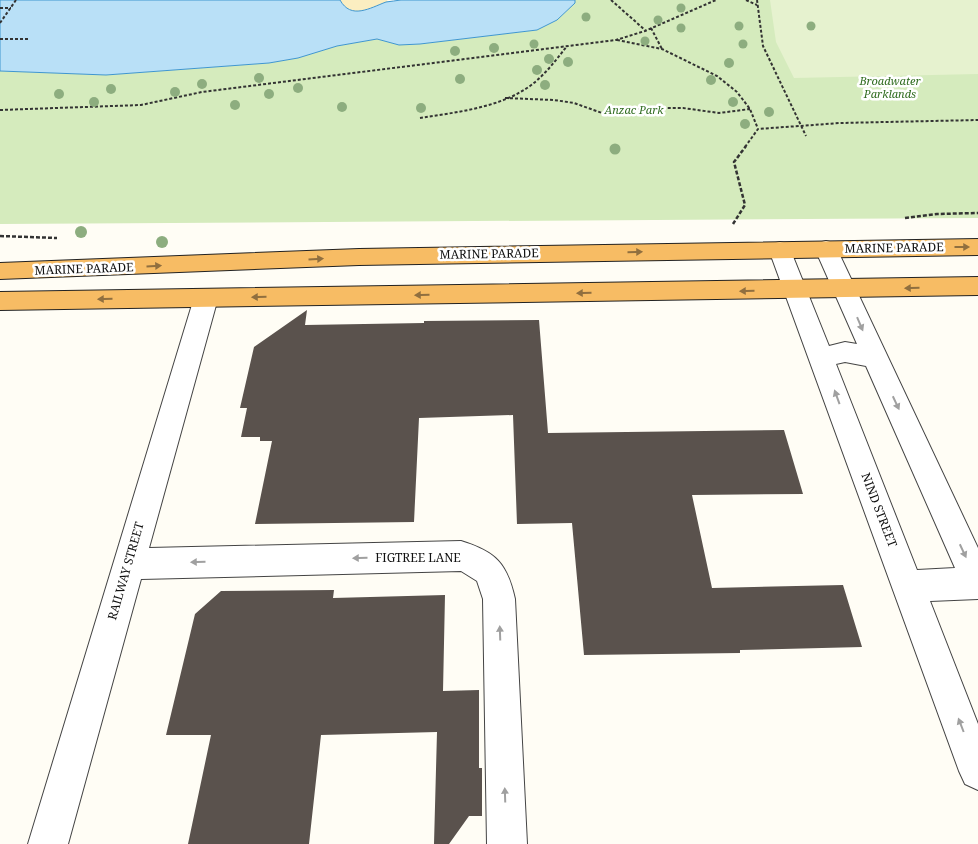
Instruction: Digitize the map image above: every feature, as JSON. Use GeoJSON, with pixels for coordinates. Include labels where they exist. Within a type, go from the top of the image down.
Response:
{"type":"FeatureCollection","features":[{"type":"Feature","properties":{"kind":"highway","name":"MARINE PARADE"},"geometry":{"type":"LineString","coordinates":[[0,272],[359,257],[978,247]]}},
{"type":"Feature","properties":{"kind":"highway"},"geometry":{"type":"LineString","coordinates":[[0,301],[978,286]]}},
{"type":"Feature","properties":{"kind":"street","name":"NIND STREET"},"geometry":{"type":"LineString","coordinates":[[780,250],[978,771]]}},
{"type":"Feature","properties":{"kind":"street"},"geometry":{"type":"LineString","coordinates":[[826,250],[978,583],[908,586]]}},
{"type":"Feature","properties":{"kind":"street","name":"RAILWAY STREET"},"geometry":{"type":"LineString","coordinates":[[48,844],[206,298]]}},
{"type":"Feature","properties":{"kind":"street"},"geometry":{"type":"LineString","coordinates":[[822,358],[845,352],[875,358]]}},
{"type":"Feature","properties":{"kind":"street","name":"FIGTREE LANE"},"geometry":{"type":"LineString","coordinates":[[128,564],[461,556],[476,560],[488,570],[496,582],[499,599],[507,844]]}},
{"type":"Feature","properties":{"kind":"path"},"geometry":{"type":"LineString","coordinates":[[0,23],[16,0]]}},
{"type":"Feature","properties":{"kind":"path"},"geometry":{"type":"LineString","coordinates":[[611,0],[645,31]]}},
{"type":"Feature","properties":{"kind":"path"},"geometry":{"type":"LineString","coordinates":[[0,110],[141,105],[202,92],[616,40],[645,31],[716,0]]}},
{"type":"Feature","properties":{"kind":"path"},"geometry":{"type":"LineString","coordinates":[[746,0],[758,5]]}},
{"type":"Feature","properties":{"kind":"path"},"geometry":{"type":"LineString","coordinates":[[757,0],[763,46],[806,136]]}},
{"type":"Feature","properties":{"kind":"path"},"geometry":{"type":"LineString","coordinates":[[0,8],[11,8]]}},
{"type":"Feature","properties":{"kind":"path"},"geometry":{"type":"LineString","coordinates":[[652,28],[652,35],[662,49]]}},
{"type":"Feature","properties":{"kind":"path"},"geometry":{"type":"LineString","coordinates":[[0,39],[28,39]]}},
{"type":"Feature","properties":{"kind":"path"},"geometry":{"type":"LineString","coordinates":[[616,40],[662,49],[717,76],[736,92],[750,108],[758,129]]}},
{"type":"Feature","properties":{"kind":"path"},"geometry":{"type":"LineString","coordinates":[[420,118],[461,111],[523,91],[534,83],[567,46]]}},
{"type":"Feature","properties":{"kind":"path"},"geometry":{"type":"LineString","coordinates":[[505,98],[554,100],[602,113],[649,108],[683,108],[719,113],[750,108]]}},
{"type":"Feature","properties":{"kind":"path"},"geometry":{"type":"LineString","coordinates":[[730,229],[745,205],[734,162],[758,129],[801,125],[978,120]]}},
{"type":"Feature","properties":{"kind":"green space","name":"Anzac Park"},"geometry":{"type":"Polygon","coordinates":[[[575,0],[978,0],[978,218],[0,224],[0,71],[106,75],[269,63],[298,58],[337,46],[377,39],[399,45],[420,44],[537,30],[557,20],[575,3],[575,0]]]}},
{"type":"Feature","properties":{"kind":"green space"},"geometry":{"type":"Polygon","coordinates":[[[770,0],[978,0],[978,74],[794,78],[776,42],[770,0]]]}},
{"type":"Feature","properties":{"kind":"sand"},"geometry":{"type":"Polygon","coordinates":[[[340,0],[387,0],[388,2],[369,10],[356,11],[350,10],[340,0]]]}},
{"type":"Feature","properties":{"kind":"water"},"geometry":{"type":"Polygon","coordinates":[[[0,0],[340,0],[344,6],[355,11],[361,11],[386,2],[401,0],[575,0],[575,3],[557,20],[537,30],[420,44],[399,45],[377,39],[337,46],[298,58],[269,63],[106,75],[0,71],[0,0]]]}},
{"type":"Feature","properties":{"kind":"building"},"geometry":{"type":"Polygon","coordinates":[[[307,310],[305,325],[539,320],[548,433],[784,430],[803,494],[692,495],[712,588],[843,585],[862,647],[740,650],[740,653],[584,655],[572,523],[517,524],[513,415],[419,418],[414,522],[255,524],[272,441],[260,441],[260,437],[241,437],[247,408],[240,408],[254,347],[307,310]]]}},
{"type":"Feature","properties":{"kind":"building"},"geometry":{"type":"Polygon","coordinates":[[[334,590],[333,598],[445,595],[443,691],[479,690],[479,768],[482,768],[482,816],[469,816],[449,844],[434,844],[437,732],[321,735],[309,844],[188,844],[211,735],[166,735],[195,614],[221,591],[334,590]]]}},
{"type":"Feature","properties":{"kind":"park label","name":"Broadwater Parklands"},"geometry":{"type":"Point","coordinates":[890,87]}}]}
